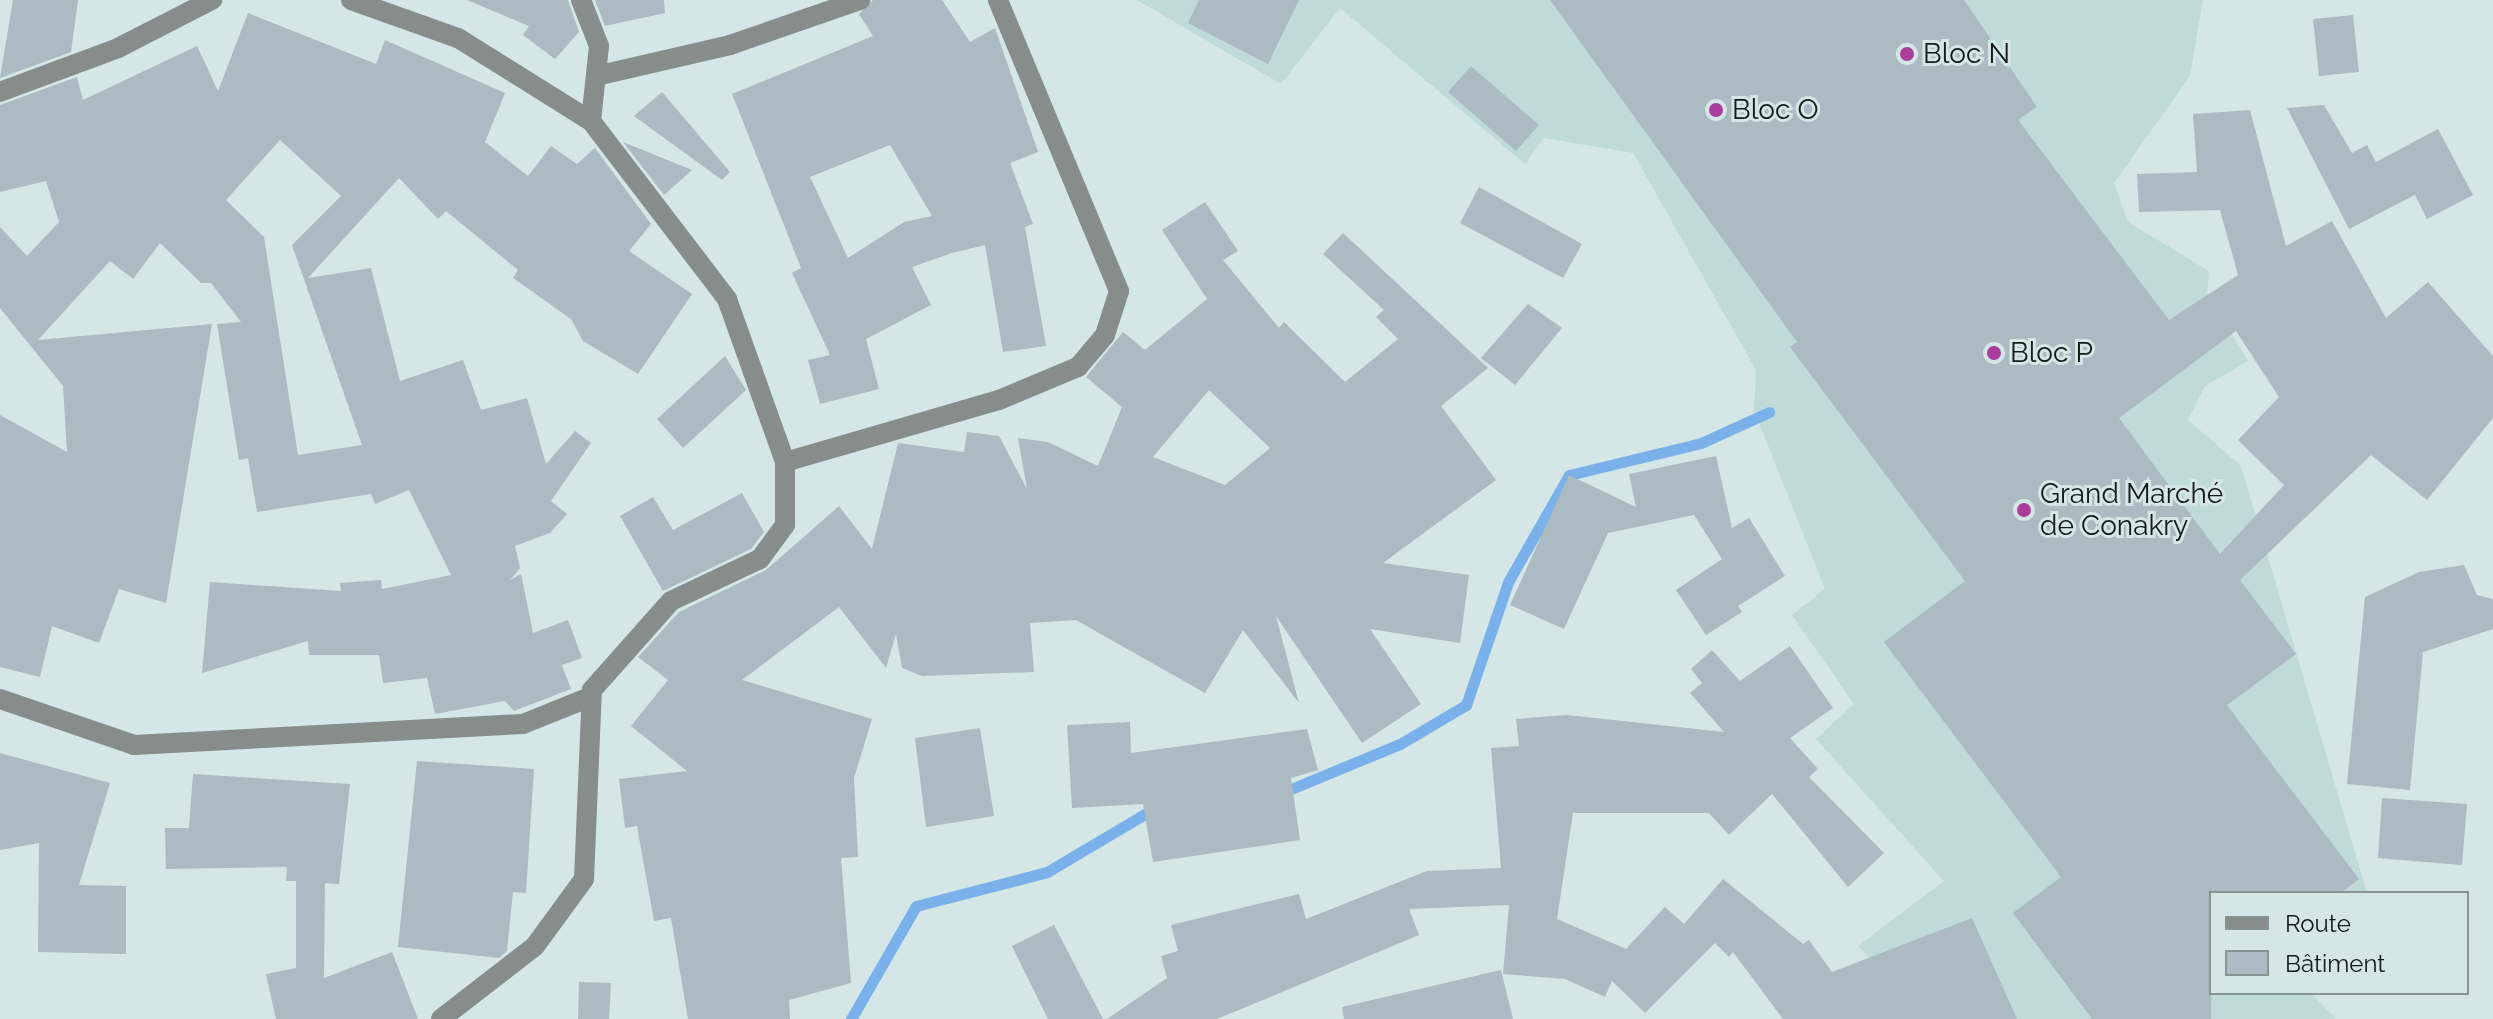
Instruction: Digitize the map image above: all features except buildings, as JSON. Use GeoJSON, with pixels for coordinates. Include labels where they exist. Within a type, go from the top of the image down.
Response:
{"type":"FeatureCollection","features":[{"type":"Feature","properties":{"kind":"street"},"geometry":{"type":"LineString","coordinates":[[0,92],[118,48],[212,0]]}},
{"type":"Feature","properties":{"kind":"street"},"geometry":{"type":"LineString","coordinates":[[0,699],[134,745],[523,724],[590,697],[671,601],[760,559],[785,525],[785,462],[727,299],[591,121],[458,38],[351,0]]}},
{"type":"Feature","properties":{"kind":"street"},"geometry":{"type":"LineString","coordinates":[[581,0],[599,46],[591,121]]}},
{"type":"Feature","properties":{"kind":"street"},"geometry":{"type":"LineString","coordinates":[[596,76],[730,45],[860,0]]}},
{"type":"Feature","properties":{"kind":"street"},"geometry":{"type":"LineString","coordinates":[[785,462],[999,400],[1078,367],[1105,335],[1119,291],[998,0]]}},
{"type":"Feature","properties":{"kind":"street"},"geometry":{"type":"LineString","coordinates":[[441,1019],[535,946],[584,879],[590,697]]}},
{"type":"Feature","properties":{"kind":"shaded area","name":"Grand Marché de Conakry"},"geometry":{"type":"Polygon","coordinates":[[[1137,0],[2203,0],[2190,76],[2114,183],[2128,222],[2209,271],[2207,293],[2248,361],[2205,386],[2188,420],[2241,466],[2366,891],[2209,891],[2209,995],[2313,995],[2336,1019],[1928,1019],[1858,946],[1944,881],[1816,739],[1854,704],[1792,615],[1825,589],[1754,410],[1756,370],[1633,153],[1544,138],[1525,164],[1340,8],[1281,84],[1137,0]]]}},
{"type":"Feature","properties":{"kind":"waterway"},"geometry":{"type":"LineString","coordinates":[[1279,794],[1400,744],[1466,705],[1508,582],[1569,475],[1701,443],[1769,412]]}},
{"type":"Feature","properties":{"kind":"waterway"},"geometry":{"type":"LineString","coordinates":[[851,1019],[916,906],[1047,872],[1155,808]]}},
{"type":"Feature","properties":{"kind":"place","name":"Bloc N"},"geometry":{"type":"Point","coordinates":[1907,54]}},
{"type":"Feature","properties":{"kind":"place","name":"Bloc O"},"geometry":{"type":"Point","coordinates":[1716,110]}},
{"type":"Feature","properties":{"kind":"place","name":"Bloc P"},"geometry":{"type":"Point","coordinates":[1994,353]}},
{"type":"Feature","properties":{"kind":"place","name":"Grand Marché de Conakry"},"geometry":{"type":"Point","coordinates":[2024,510]}}]}
